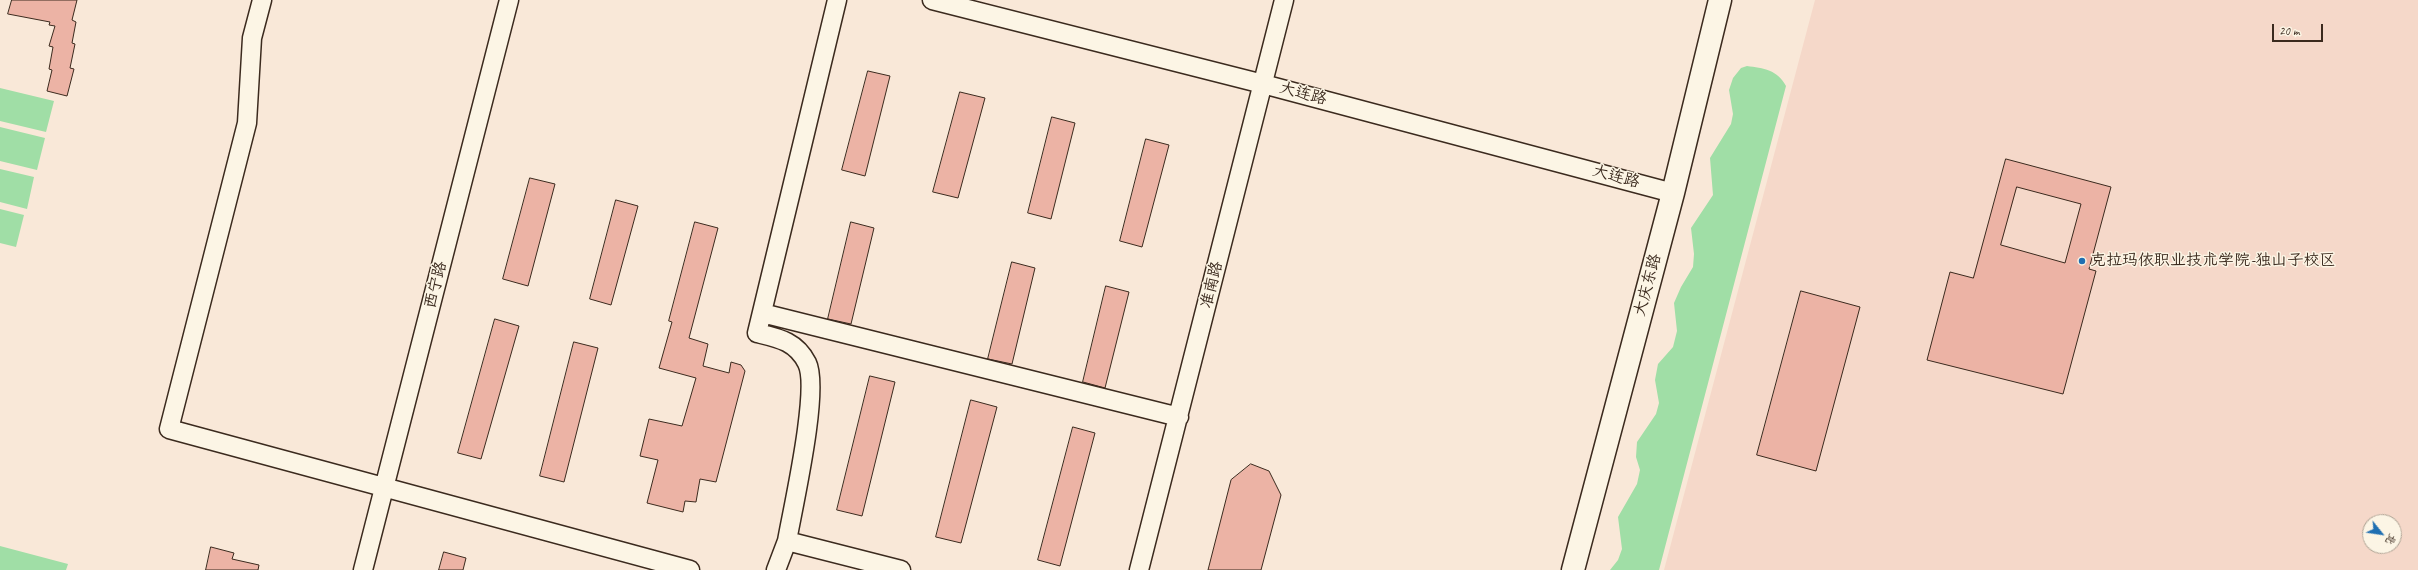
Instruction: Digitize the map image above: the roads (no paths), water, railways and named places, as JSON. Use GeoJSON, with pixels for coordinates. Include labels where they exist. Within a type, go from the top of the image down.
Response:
{"type":"FeatureCollection","features":[{"type":"Feature","properties":{"kind":"main road","name":"大庆东路"},"geometry":{"type":"LineString","coordinates":[[1573,570],[1673,193],[1720,0]]}},
{"type":"Feature","properties":{"kind":"street"},"geometry":{"type":"LineString","coordinates":[[262,0],[252,38],[248,123],[169,429],[690,570]]}},
{"type":"Feature","properties":{"kind":"street","name":"西宁路"},"geometry":{"type":"LineString","coordinates":[[363,570],[509,0]]}},
{"type":"Feature","properties":{"kind":"street"},"geometry":{"type":"LineString","coordinates":[[776,570],[787,541],[812,399],[808,363],[790,342],[757,333],[837,0]]}},
{"type":"Feature","properties":{"kind":"street","name":"大连路"},"geometry":{"type":"LineString","coordinates":[[932,0],[1263,84],[1673,193]]}},
{"type":"Feature","properties":{"kind":"street","name":"准南路"},"geometry":{"type":"LineString","coordinates":[[1139,570],[1284,0]]}},
{"type":"Feature","properties":{"kind":"street"},"geometry":{"type":"LineString","coordinates":[[762,313],[1179,417]]}},
{"type":"Feature","properties":{"kind":"street"},"geometry":{"type":"LineString","coordinates":[[787,541],[901,570]]}},
{"type":"Feature","properties":{"kind":"place","name":"克拉玛依职业技术学院-独山子校区"},"geometry":{"type":"Point","coordinates":[2082,261]}}]}
